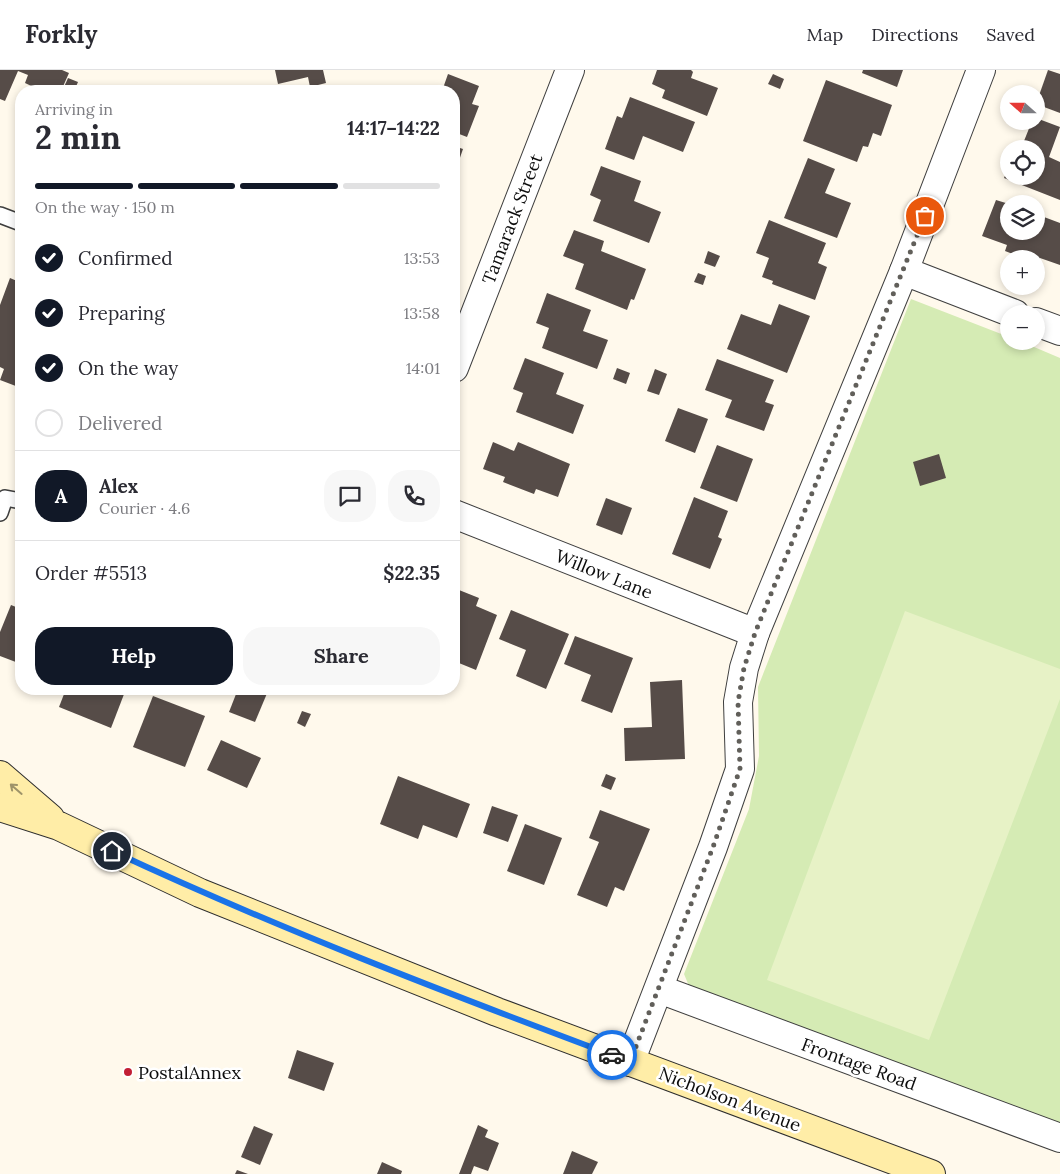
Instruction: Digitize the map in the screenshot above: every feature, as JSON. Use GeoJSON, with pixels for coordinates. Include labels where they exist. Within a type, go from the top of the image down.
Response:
{"type":"FeatureCollection","features":[{"type":"Feature","properties":{"kind":"main road","name":"Nicholson Avenue"},"geometry":{"type":"LineString","coordinates":[[0,775],[59,826]]}},
{"type":"Feature","properties":{"kind":"main road","name":"Nicholson Avenue"},"geometry":{"type":"LineString","coordinates":[[0,806],[59,826],[200,893],[497,1012],[931,1174]]}},
{"type":"Feature","properties":{"kind":"street","name":"Tamarack Street"},"geometry":{"type":"LineString","coordinates":[[460,353],[570,70]]}},
{"type":"Feature","properties":{"kind":"street"},"geometry":{"type":"LineString","coordinates":[[630,1062],[713,847],[740,769],[738,702],[744,668],[755,633],[904,271],[981,70]]}},
{"type":"Feature","properties":{"kind":"street"},"geometry":{"type":"LineString","coordinates":[[904,271],[1000,308]]}},
{"type":"Feature","properties":{"kind":"street"},"geometry":{"type":"LineString","coordinates":[[1045,325],[1060,331]]}},
{"type":"Feature","properties":{"kind":"street","name":"Willow Lane"},"geometry":{"type":"LineString","coordinates":[[460,516],[755,633]]}},
{"type":"Feature","properties":{"kind":"street","name":"Frontage Road"},"geometry":{"type":"LineString","coordinates":[[659,990],[1060,1138]]}},
{"type":"Feature","properties":{"kind":"lane"},"geometry":{"type":"LineString","coordinates":[[0,215],[15,221]]}},
{"type":"Feature","properties":{"kind":"lane"},"geometry":{"type":"LineString","coordinates":[[0,513],[3,497]]}},
{"type":"Feature","properties":{"kind":"green space"},"geometry":{"type":"Polygon","coordinates":[[[911,299],[1000,334],[1000,350],[1041,350],[1060,358],[1060,1125],[689,986],[684,974],[749,809],[759,756],[758,687],[911,299]]]}},
{"type":"Feature","properties":{"kind":"green space"},"geometry":{"type":"Polygon","coordinates":[[[905,611],[1060,669],[1060,699],[929,1040],[767,980],[905,611]]]}},
{"type":"Feature","properties":{"kind":"building"},"geometry":{"type":"Polygon","coordinates":[[[0,70],[62,70],[69,73],[64,85],[29,85],[25,83],[28,75],[18,71],[5,101],[0,99],[0,70]]]}},
{"type":"Feature","properties":{"kind":"building"},"geometry":{"type":"Polygon","coordinates":[[[275,70],[323,70],[326,83],[310,85],[308,77],[278,84],[275,70]]]}},
{"type":"Feature","properties":{"kind":"building"},"geometry":{"type":"Polygon","coordinates":[[[657,70],[691,70],[693,72],[691,78],[718,88],[707,116],[662,98],[665,90],[652,84],[657,70]]]}},
{"type":"Feature","properties":{"kind":"building"},"geometry":{"type":"Polygon","coordinates":[[[863,70],[903,70],[897,87],[862,73],[863,70]]]}},
{"type":"Feature","properties":{"kind":"building"},"geometry":{"type":"Polygon","coordinates":[[[1048,70],[1060,74],[1060,113],[1045,107],[1045,85],[1043,85],[1048,70]]]}},
{"type":"Feature","properties":{"kind":"building"},"geometry":{"type":"Polygon","coordinates":[[[448,74],[479,86],[472,104],[479,106],[467,137],[460,134],[460,85],[444,85],[448,74]]]}},
{"type":"Feature","properties":{"kind":"building"},"geometry":{"type":"Polygon","coordinates":[[[773,74],[784,79],[780,89],[768,84],[773,74]]]}},
{"type":"Feature","properties":{"kind":"building"},"geometry":{"type":"Polygon","coordinates":[[[68,78],[78,82],[77,85],[65,85],[68,78]]]}},
{"type":"Feature","properties":{"kind":"building"},"geometry":{"type":"Polygon","coordinates":[[[826,80],[892,105],[881,136],[873,133],[868,147],[863,146],[857,162],[803,141],[826,80]]]}},
{"type":"Feature","properties":{"kind":"building"},"geometry":{"type":"Polygon","coordinates":[[[630,97],[695,122],[683,152],[643,136],[634,160],[605,149],[617,116],[622,118],[630,97]]]}},
{"type":"Feature","properties":{"kind":"building"},"geometry":{"type":"Polygon","coordinates":[[[1045,121],[1060,127],[1049,157],[1060,162],[1060,200],[1022,185],[1045,185],[1045,140],[1024,140],[1028,130],[1045,130],[1045,121]]]}},
{"type":"Feature","properties":{"kind":"building"},"geometry":{"type":"Polygon","coordinates":[[[808,158],[835,169],[825,193],[851,203],[837,238],[784,218],[808,158]]]}},
{"type":"Feature","properties":{"kind":"building"},"geometry":{"type":"Polygon","coordinates":[[[601,166],[641,181],[634,201],[661,212],[649,243],[593,221],[601,200],[590,195],[601,166]]]}},
{"type":"Feature","properties":{"kind":"building"},"geometry":{"type":"Polygon","coordinates":[[[996,200],[1000,201],[1000,240],[1045,240],[1045,217],[1060,223],[1060,265],[1045,260],[1045,250],[1005,250],[1007,245],[982,236],[996,200]]]}},
{"type":"Feature","properties":{"kind":"building"},"geometry":{"type":"Polygon","coordinates":[[[769,220],[826,243],[818,263],[827,267],[815,300],[772,284],[773,281],[762,277],[769,258],[756,253],[769,220]]]}},
{"type":"Feature","properties":{"kind":"building"},"geometry":{"type":"Polygon","coordinates":[[[574,230],[604,241],[601,251],[646,269],[634,300],[631,299],[627,310],[575,289],[584,264],[563,256],[574,230]]]}},
{"type":"Feature","properties":{"kind":"building"},"geometry":{"type":"Polygon","coordinates":[[[708,251],[720,256],[715,267],[704,263],[708,251]]]}},
{"type":"Feature","properties":{"kind":"building"},"geometry":{"type":"Polygon","coordinates":[[[698,273],[706,276],[703,285],[694,282],[698,273]]]}},
{"type":"Feature","properties":{"kind":"building"},"geometry":{"type":"Polygon","coordinates":[[[10,278],[15,280],[15,386],[0,380],[4,369],[0,367],[0,305],[10,278]]]}},
{"type":"Feature","properties":{"kind":"building"},"geometry":{"type":"Polygon","coordinates":[[[547,293],[591,310],[583,331],[608,340],[597,369],[542,348],[549,328],[536,323],[547,293]]]}},
{"type":"Feature","properties":{"kind":"building"},"geometry":{"type":"Polygon","coordinates":[[[779,304],[810,316],[787,373],[727,349],[741,314],[771,325],[779,304]]]}},
{"type":"Feature","properties":{"kind":"building"},"geometry":{"type":"Polygon","coordinates":[[[525,358],[564,373],[556,394],[584,405],[573,434],[516,412],[523,393],[513,389],[525,358]]]}},
{"type":"Feature","properties":{"kind":"building"},"geometry":{"type":"Polygon","coordinates":[[[717,359],[774,380],[765,402],[774,405],[764,431],[725,417],[732,400],[705,390],[717,359]]]}},
{"type":"Feature","properties":{"kind":"building"},"geometry":{"type":"Polygon","coordinates":[[[617,368],[630,373],[626,384],[613,379],[617,368]]]}},
{"type":"Feature","properties":{"kind":"building"},"geometry":{"type":"Polygon","coordinates":[[[655,369],[667,374],[659,395],[647,391],[655,369]]]}},
{"type":"Feature","properties":{"kind":"building"},"geometry":{"type":"Polygon","coordinates":[[[678,408],[708,419],[695,453],[665,441],[678,408]]]}},
{"type":"Feature","properties":{"kind":"building"},"geometry":{"type":"Polygon","coordinates":[[[493,442],[514,451],[518,442],[570,464],[558,497],[536,489],[534,494],[503,482],[505,477],[483,469],[493,442]]]}},
{"type":"Feature","properties":{"kind":"building"},"geometry":{"type":"Polygon","coordinates":[[[717,445],[753,459],[737,502],[700,488],[717,445]]]}},
{"type":"Feature","properties":{"kind":"building"},"geometry":{"type":"Polygon","coordinates":[[[939,454],[946,478],[920,486],[913,462],[939,454]]]}},
{"type":"Feature","properties":{"kind":"building"},"geometry":{"type":"Polygon","coordinates":[[[694,497],[728,511],[718,537],[722,539],[710,569],[672,554],[694,497]]]}},
{"type":"Feature","properties":{"kind":"building"},"geometry":{"type":"Polygon","coordinates":[[[606,498],[632,508],[622,535],[596,525],[606,498]]]}},
{"type":"Feature","properties":{"kind":"building"},"geometry":{"type":"Polygon","coordinates":[[[460,590],[479,598],[476,606],[497,615],[476,670],[460,663],[460,590]]]}},
{"type":"Feature","properties":{"kind":"building"},"geometry":{"type":"Polygon","coordinates":[[[11,605],[15,607],[15,662],[0,656],[0,632],[11,605]]]}},
{"type":"Feature","properties":{"kind":"building"},"geometry":{"type":"Polygon","coordinates":[[[511,610],[569,634],[546,689],[516,676],[526,650],[499,639],[511,610]]]}},
{"type":"Feature","properties":{"kind":"building"},"geometry":{"type":"Polygon","coordinates":[[[575,636],[633,658],[612,713],[581,701],[591,675],[564,664],[575,636]]]}},
{"type":"Feature","properties":{"kind":"building"},"geometry":{"type":"Polygon","coordinates":[[[682,680],[685,759],[625,761],[624,728],[652,727],[650,682],[682,680]]]}},
{"type":"Feature","properties":{"kind":"building"},"geometry":{"type":"Polygon","coordinates":[[[64,695],[124,695],[111,728],[59,707],[64,695]]]}},
{"type":"Feature","properties":{"kind":"building"},"geometry":{"type":"Polygon","coordinates":[[[236,695],[266,695],[255,722],[229,712],[236,695]]]}},
{"type":"Feature","properties":{"kind":"building"},"geometry":{"type":"Polygon","coordinates":[[[153,696],[205,716],[185,767],[133,747],[153,696]]]}},
{"type":"Feature","properties":{"kind":"building"},"geometry":{"type":"Polygon","coordinates":[[[302,711],[311,714],[305,727],[297,723],[302,711]]]}},
{"type":"Feature","properties":{"kind":"building"},"geometry":{"type":"Polygon","coordinates":[[[221,740],[261,758],[247,788],[207,770],[221,740]]]}},
{"type":"Feature","properties":{"kind":"building"},"geometry":{"type":"Polygon","coordinates":[[[606,774],[616,778],[611,790],[601,786],[606,774]]]}},
{"type":"Feature","properties":{"kind":"building"},"geometry":{"type":"Polygon","coordinates":[[[398,776],[470,804],[457,838],[423,825],[418,839],[380,824],[398,776]]]}},
{"type":"Feature","properties":{"kind":"building"},"geometry":{"type":"Polygon","coordinates":[[[492,806],[518,815],[508,842],[483,833],[492,806]]]}},
{"type":"Feature","properties":{"kind":"building"},"geometry":{"type":"Polygon","coordinates":[[[600,810],[650,829],[624,891],[615,887],[607,907],[577,895],[599,842],[589,838],[600,810]]]}},
{"type":"Feature","properties":{"kind":"building"},"geometry":{"type":"Polygon","coordinates":[[[525,824],[562,838],[544,885],[507,871],[525,824]]]}},
{"type":"Feature","properties":{"kind":"building"},"geometry":{"type":"Polygon","coordinates":[[[297,1050],[334,1063],[324,1091],[288,1078],[297,1050]]]}},
{"type":"Feature","properties":{"kind":"building"},"geometry":{"type":"Polygon","coordinates":[[[478,1125],[488,1130],[485,1137],[499,1143],[488,1171],[474,1166],[471,1174],[459,1174],[478,1125]]]}},
{"type":"Feature","properties":{"kind":"building"},"geometry":{"type":"Polygon","coordinates":[[[254,1126],[273,1134],[260,1165],[241,1157],[254,1126]]]}},
{"type":"Feature","properties":{"kind":"building"},"geometry":{"type":"Polygon","coordinates":[[[572,1151],[598,1162],[592,1174],[563,1174],[572,1151]]]}},
{"type":"Feature","properties":{"kind":"building"},"geometry":{"type":"Polygon","coordinates":[[[382,1162],[402,1171],[401,1174],[377,1174],[382,1162]]]}},
{"type":"Feature","properties":{"kind":"building"},"geometry":{"type":"Polygon","coordinates":[[[237,1170],[248,1174],[235,1174],[237,1170]]]}},
{"type":"Feature","properties":{"kind":"way so far"},"geometry":{"type":"LineString","coordinates":[[612,1055],[630,1062],[713,847],[740,769],[738,702],[744,668],[755,633],[897,290],[925,216]]}},
{"type":"Feature","properties":{"kind":"place","name":"PostalAnnex"},"geometry":{"type":"Point","coordinates":[128,1072]}},
{"type":"Feature","properties":{"kind":"route"},"geometry":{"type":"LineString","coordinates":[[112,851],[200,893],[497,1012],[612,1055]]}}]}
